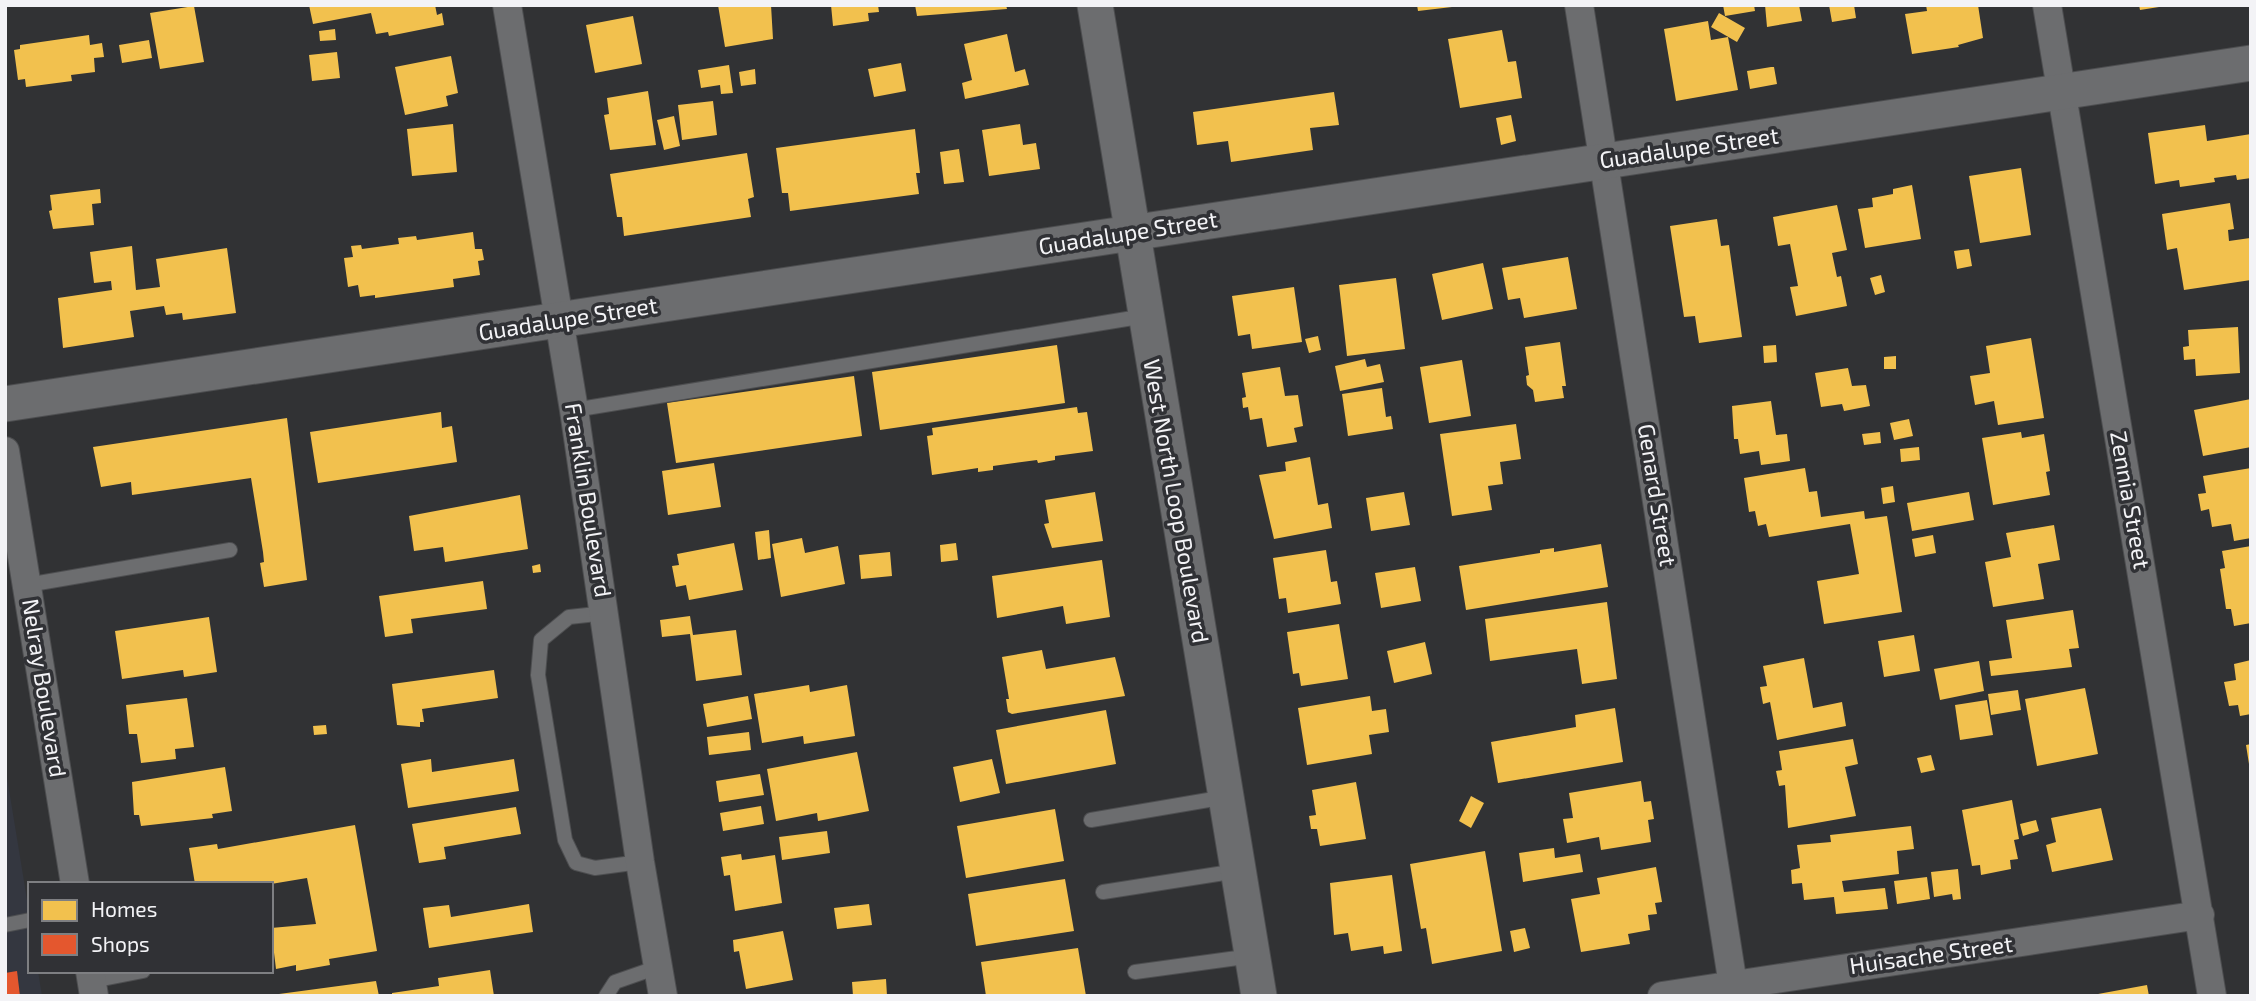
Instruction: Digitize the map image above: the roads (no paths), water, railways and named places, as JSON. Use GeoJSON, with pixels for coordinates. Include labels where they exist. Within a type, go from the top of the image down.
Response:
{"type":"FeatureCollection","features":[{"type":"Feature","properties":{"kind":"street","name":"Franklin Boulevard"},"geometry":{"type":"LineString","coordinates":[[507,5],[606,613],[640,862],[663,996]]}},
{"type":"Feature","properties":{"kind":"street","name":"West North Loop Boulevard"},"geometry":{"type":"LineString","coordinates":[[1095,5],[1259,996]]}},
{"type":"Feature","properties":{"kind":"street","name":"Genard Street"},"geometry":{"type":"LineString","coordinates":[[1579,5],[1733,985]]}},
{"type":"Feature","properties":{"kind":"street","name":"Zennia Street"},"geometry":{"type":"LineString","coordinates":[[2047,5],[2212,996]]}},
{"type":"Feature","properties":{"kind":"street","name":"Guadalupe Street"},"geometry":{"type":"LineString","coordinates":[[5,404],[2251,63]]}},
{"type":"Feature","properties":{"kind":"street","name":"Nelray Boulevard"},"geometry":{"type":"LineString","coordinates":[[5,452],[75,882]]}},
{"type":"Feature","properties":{"kind":"street","name":"Huisache Street"},"geometry":{"type":"LineString","coordinates":[[1662,996],[2200,915]]}},
{"type":"Feature","properties":{"kind":"lane"},"geometry":{"type":"LineString","coordinates":[[574,410],[1145,316]]}},
{"type":"Feature","properties":{"kind":"lane"},"geometry":{"type":"LineString","coordinates":[[27,585],[230,550]]}},
{"type":"Feature","properties":{"kind":"lane"},"geometry":{"type":"LineString","coordinates":[[606,613],[569,617],[541,640],[538,675],[565,840],[576,863],[595,868],[640,862]]}},
{"type":"Feature","properties":{"kind":"lane"},"geometry":{"type":"LineString","coordinates":[[1091,820],[1226,797]]}},
{"type":"Feature","properties":{"kind":"lane"},"geometry":{"type":"LineString","coordinates":[[1103,892],[1238,870]]}},
{"type":"Feature","properties":{"kind":"lane"},"geometry":{"type":"LineString","coordinates":[[5,925],[28,920]]}},
{"type":"Feature","properties":{"kind":"lane"},"geometry":{"type":"LineString","coordinates":[[1135,972],[1253,956]]}},
{"type":"Feature","properties":{"kind":"lane"},"geometry":{"type":"LineString","coordinates":[[606,996],[615,982],[658,967]]}},
{"type":"Feature","properties":{"kind":"lane"},"geometry":{"type":"LineString","coordinates":[[92,983],[134,973]]}}]}
